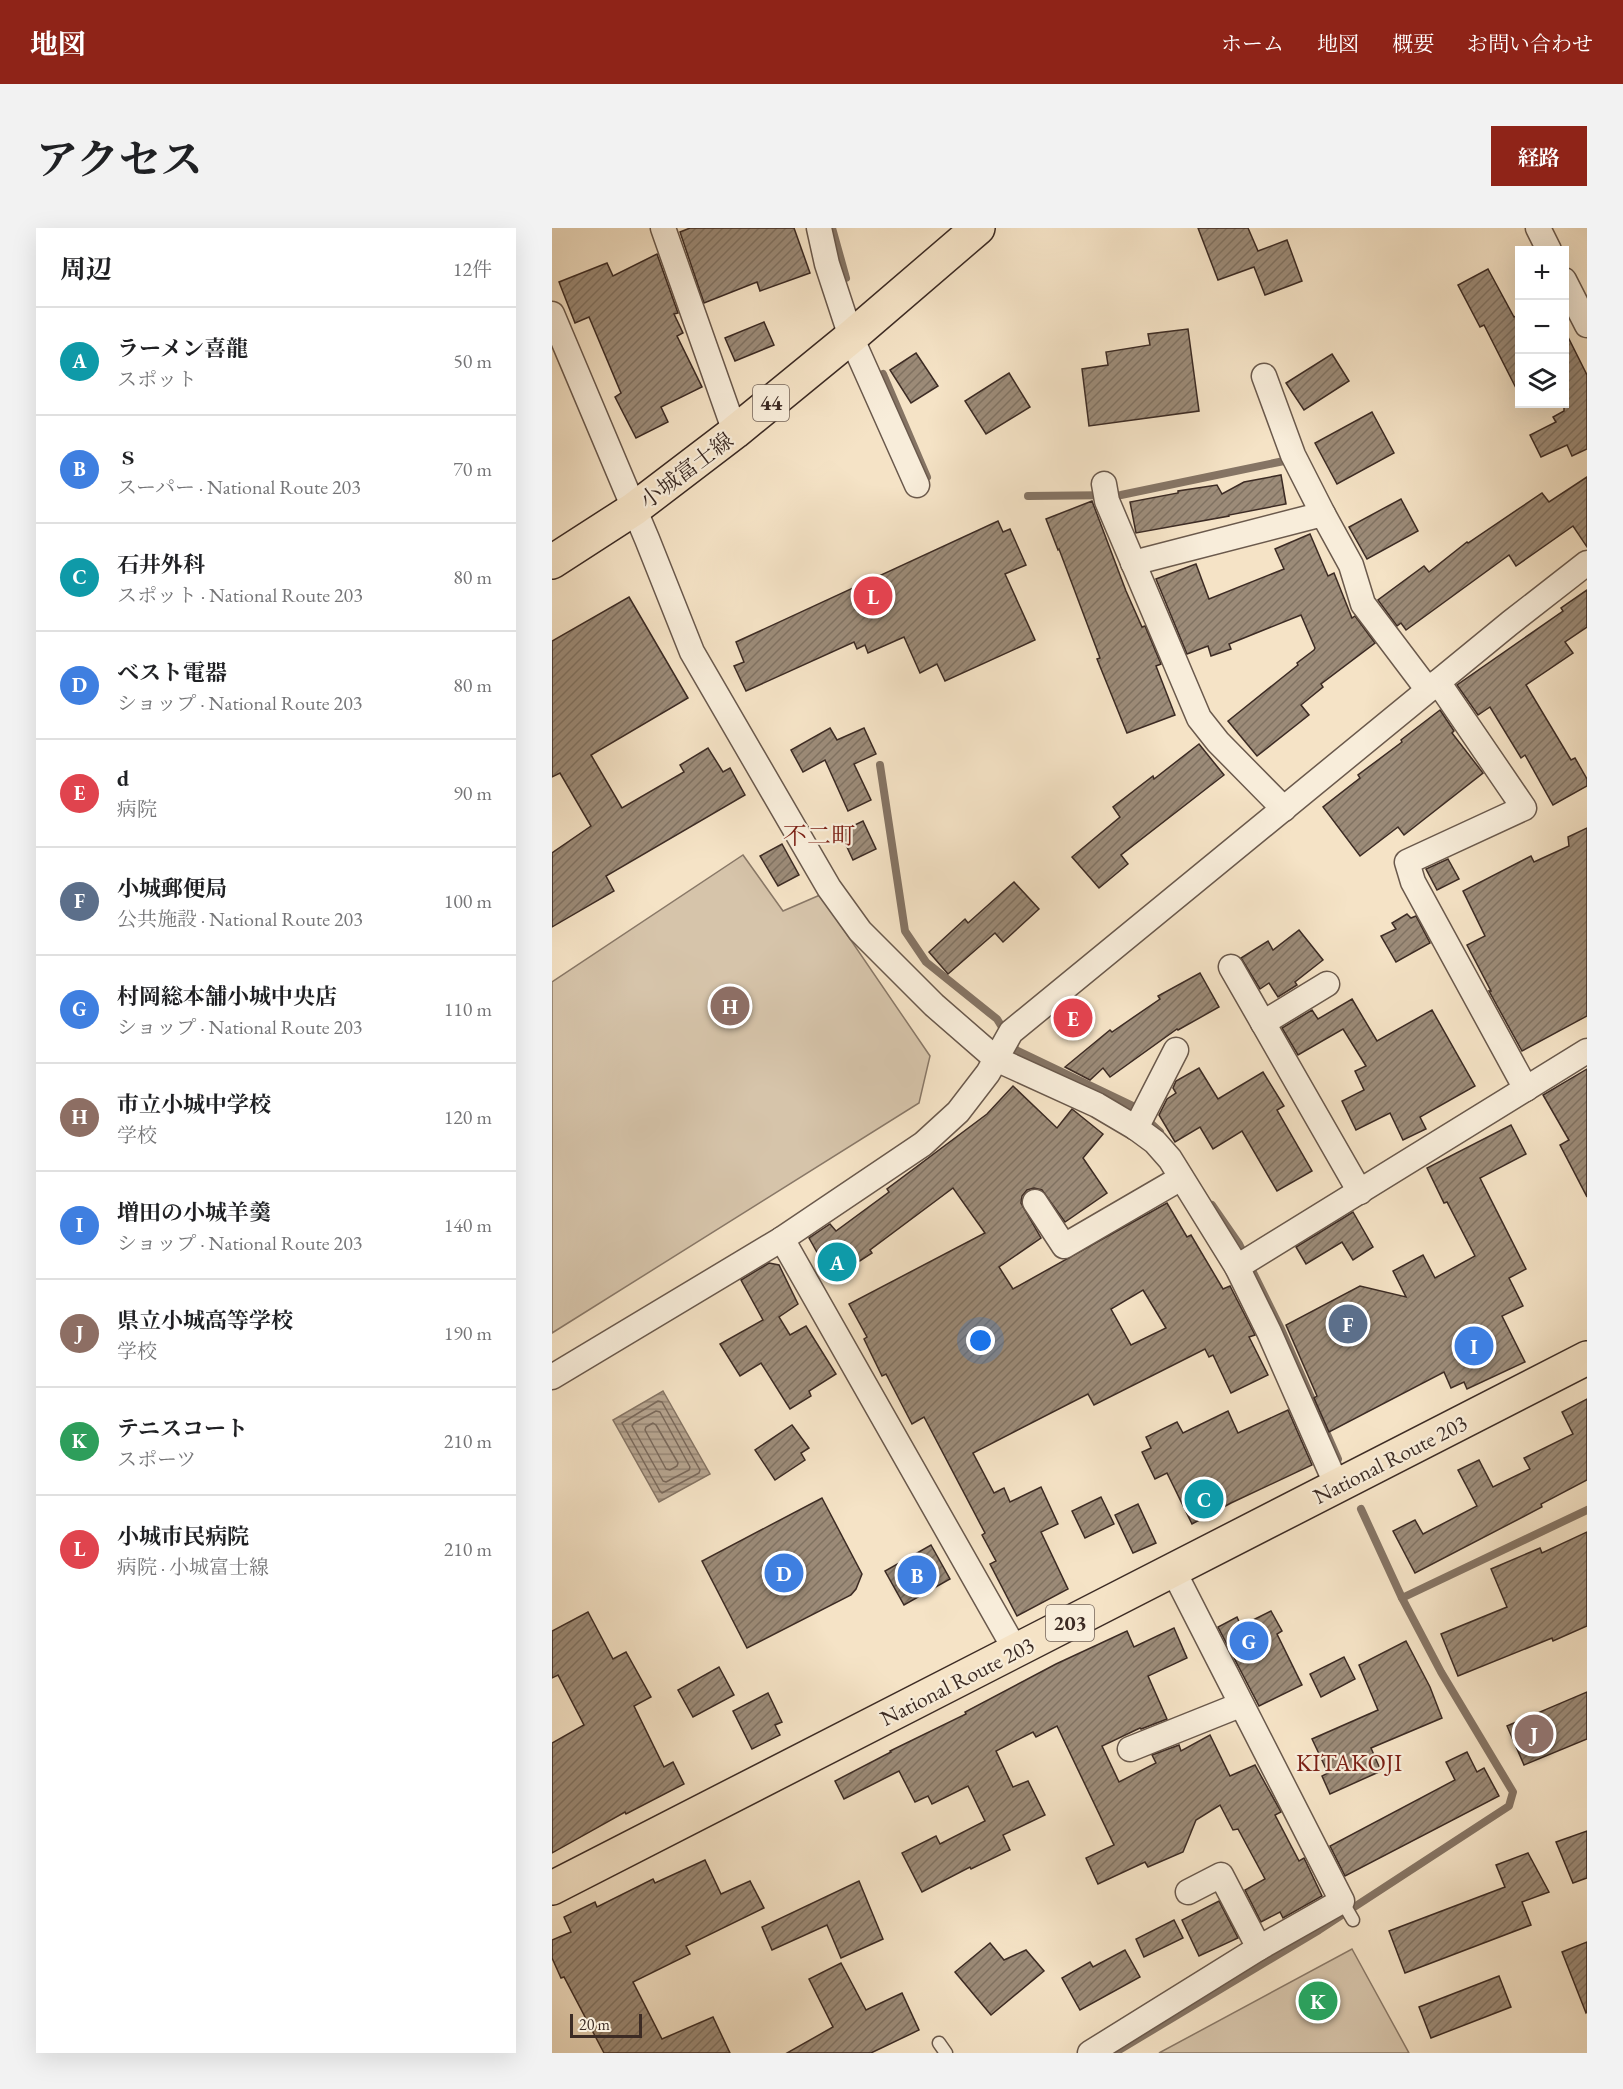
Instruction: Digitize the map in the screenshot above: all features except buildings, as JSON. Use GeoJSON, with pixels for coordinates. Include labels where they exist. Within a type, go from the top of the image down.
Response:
{"type":"FeatureCollection","features":[{"type":"Feature","properties":{"kind":"main road","name":"小城富士線"},"geometry":{"type":"LineString","coordinates":[[552,562],[634,509],[735,432],[851,337],[978,228]]}},
{"type":"Feature","properties":{"kind":"main road","name":"National Route 203"},"geometry":{"type":"LineString","coordinates":[[552,1888],[1587,1358]]}},
{"type":"Feature","properties":{"kind":"street"},"geometry":{"type":"LineString","coordinates":[[663,228],[735,432]]}},
{"type":"Feature","properties":{"kind":"street"},"geometry":{"type":"LineString","coordinates":[[819,228],[827,264],[851,337],[917,485]]}},
{"type":"Feature","properties":{"kind":"street"},"geometry":{"type":"LineString","coordinates":[[1569,290],[1587,325]]}},
{"type":"Feature","properties":{"kind":"street"},"geometry":{"type":"LineString","coordinates":[[552,315],[692,652],[829,888],[861,931],[934,1005],[1097,1105],[1140,1118],[1181,1178],[1246,1262],[1269,1332],[1337,1486]]}},
{"type":"Feature","properties":{"kind":"street"},"geometry":{"type":"LineString","coordinates":[[1264,376],[1293,454],[1351,565],[1363,604],[1433,686],[1524,808],[1407,862],[1413,882],[1526,1089]]}},
{"type":"Feature","properties":{"kind":"street"},"geometry":{"type":"LineString","coordinates":[[1106,493],[1199,718],[1218,742],[1284,809]]}},
{"type":"Feature","properties":{"kind":"street"},"geometry":{"type":"LineString","coordinates":[[1133,563],[1323,514]]}},
{"type":"Feature","properties":{"kind":"street"},"geometry":{"type":"LineString","coordinates":[[552,1377],[783,1239],[923,1144],[958,1112],[988,1073],[1004,1046],[1284,809],[1587,563]]}},
{"type":"Feature","properties":{"kind":"street"},"geometry":{"type":"LineString","coordinates":[[1231,967],[1360,1192]]}},
{"type":"Feature","properties":{"kind":"street"},"geometry":{"type":"LineString","coordinates":[[1263,1023],[1327,984]]}},
{"type":"Feature","properties":{"kind":"street"},"geometry":{"type":"LineString","coordinates":[[1140,1118],[1176,1050]]}},
{"type":"Feature","properties":{"kind":"street"},"geometry":{"type":"LineString","coordinates":[[1246,1262],[1587,1051]]}},
{"type":"Feature","properties":{"kind":"street"},"geometry":{"type":"LineString","coordinates":[[1035,1202],[1064,1246],[1181,1178]]}},
{"type":"Feature","properties":{"kind":"street"},"geometry":{"type":"LineString","coordinates":[[783,1239],[1016,1651]]}},
{"type":"Feature","properties":{"kind":"street"},"geometry":{"type":"LineString","coordinates":[[1089,2053],[1259,1948],[1347,1911],[1173,1570]]}},
{"type":"Feature","properties":{"kind":"street"},"geometry":{"type":"LineString","coordinates":[[1130,1749],[1240,1705]]}},
{"type":"Feature","properties":{"kind":"street"},"geometry":{"type":"LineString","coordinates":[[1188,1892],[1221,1875],[1259,1948]]}},
{"type":"Feature","properties":{"kind":"shaded area"},"geometry":{"type":"Polygon","coordinates":[[[743,855],[783,911],[820,895],[930,1056],[919,1103],[552,1333],[552,982],[743,855]]]}},
{"type":"Feature","properties":{"kind":"shaded area"},"geometry":{"type":"Polygon","coordinates":[[[1352,1949],[1409,2053],[1159,2053],[1352,1949]]]}},
{"type":"Feature","properties":{"kind":"water"},"geometry":{"type":"Polygon","coordinates":[[[663,1391],[710,1474],[659,1502],[613,1420],[663,1391]]]}},
{"type":"Feature","properties":{"kind":"waterway"},"geometry":{"type":"LineString","coordinates":[[832,228],[846,278]]}},
{"type":"Feature","properties":{"kind":"waterway"},"geometry":{"type":"LineString","coordinates":[[883,374],[927,477]]}},
{"type":"Feature","properties":{"kind":"waterway"},"geometry":{"type":"LineString","coordinates":[[1028,496],[1121,495],[1284,461]]}},
{"type":"Feature","properties":{"kind":"waterway"},"geometry":{"type":"LineString","coordinates":[[880,765],[905,931],[926,962],[997,1019],[1016,1050],[1131,1105],[1160,1132]]}},
{"type":"Feature","properties":{"kind":"waterway"},"geometry":{"type":"LineString","coordinates":[[1212,1205],[1239,1244],[1281,1329],[1338,1459]]}},
{"type":"Feature","properties":{"kind":"waterway"},"geometry":{"type":"LineString","coordinates":[[1114,2053],[1319,1930],[1509,1806],[1513,1792],[1441,1672],[1402,1598],[1361,1509]]}},
{"type":"Feature","properties":{"kind":"waterway"},"geometry":{"type":"LineString","coordinates":[[1402,1598],[1587,1510]]}},
{"type":"Feature","properties":{"kind":"place","name":"小城市民病院"},"geometry":{"type":"Point","coordinates":[873,596]}},
{"type":"Feature","properties":{"kind":"place","name":"市立小城中学校"},"geometry":{"type":"Point","coordinates":[730,1006]}},
{"type":"Feature","properties":{"kind":"place","name":"d"},"geometry":{"type":"Point","coordinates":[1073,1018]}},
{"type":"Feature","properties":{"kind":"place","name":"ラーメン喜龍"},"geometry":{"type":"Point","coordinates":[837,1262]}},
{"type":"Feature","properties":{"kind":"place","name":"小城郵便局"},"geometry":{"type":"Point","coordinates":[1348,1324]}},
{"type":"Feature","properties":{"kind":"place","name":"増田の小城羊羹"},"geometry":{"type":"Point","coordinates":[1474,1346]}},
{"type":"Feature","properties":{"kind":"place","name":"石井外科"},"geometry":{"type":"Point","coordinates":[1204,1499]}},
{"type":"Feature","properties":{"kind":"place","name":"ベスト電器"},"geometry":{"type":"Point","coordinates":[784,1573]}},
{"type":"Feature","properties":{"kind":"place","name":"ｓ"},"geometry":{"type":"Point","coordinates":[917,1575]}},
{"type":"Feature","properties":{"kind":"place","name":"村岡総本舗小城中央店"},"geometry":{"type":"Point","coordinates":[1249,1641]}},
{"type":"Feature","properties":{"kind":"place","name":"県立小城高等学校"},"geometry":{"type":"Point","coordinates":[1534,1734]}},
{"type":"Feature","properties":{"kind":"place","name":"テニスコート"},"geometry":{"type":"Point","coordinates":[1318,2001]}},
{"type":"Feature","properties":{"kind":"district","name":"不二町"},"geometry":{"type":"Point","coordinates":[819,836]}},
{"type":"Feature","properties":{"kind":"district","name":"KITAKOJI"},"geometry":{"type":"Point","coordinates":[1349,1763]}}]}
